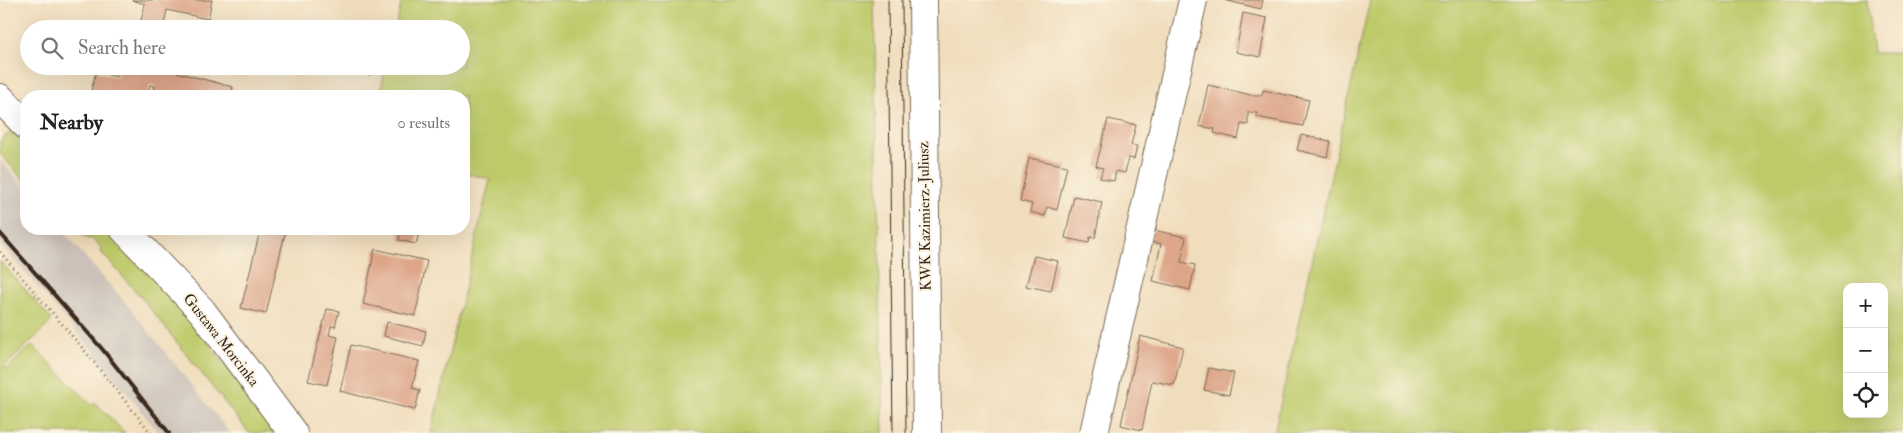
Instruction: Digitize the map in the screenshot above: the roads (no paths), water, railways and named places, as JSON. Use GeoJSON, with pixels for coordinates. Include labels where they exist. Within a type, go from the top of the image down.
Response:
{"type":"FeatureCollection","features":[{"type":"Feature","properties":{"kind":"street","name":"KWK Kazimierz-Juliusz"},"geometry":{"type":"LineString","coordinates":[[923,0],[927,433]]}},
{"type":"Feature","properties":{"kind":"street"},"geometry":{"type":"LineString","coordinates":[[1094,433],[1193,0]]}},
{"type":"Feature","properties":{"kind":"street"},"geometry":{"type":"LineString","coordinates":[[0,98],[20,120]]}},
{"type":"Feature","properties":{"kind":"street","name":"Gustawa Morcinka"},"geometry":{"type":"LineString","coordinates":[[130,235],[202,311],[293,433]]}},
{"type":"Feature","properties":{"kind":"tram line"},"geometry":{"type":"LineString","coordinates":[[888,0],[893,433]]}},
{"type":"Feature","properties":{"kind":"tram line"},"geometry":{"type":"LineString","coordinates":[[902,0],[906,433]]}},
{"type":"Feature","properties":{"kind":"railway"},"geometry":{"type":"LineString","coordinates":[[0,233],[103,350],[169,433]]}}]}
